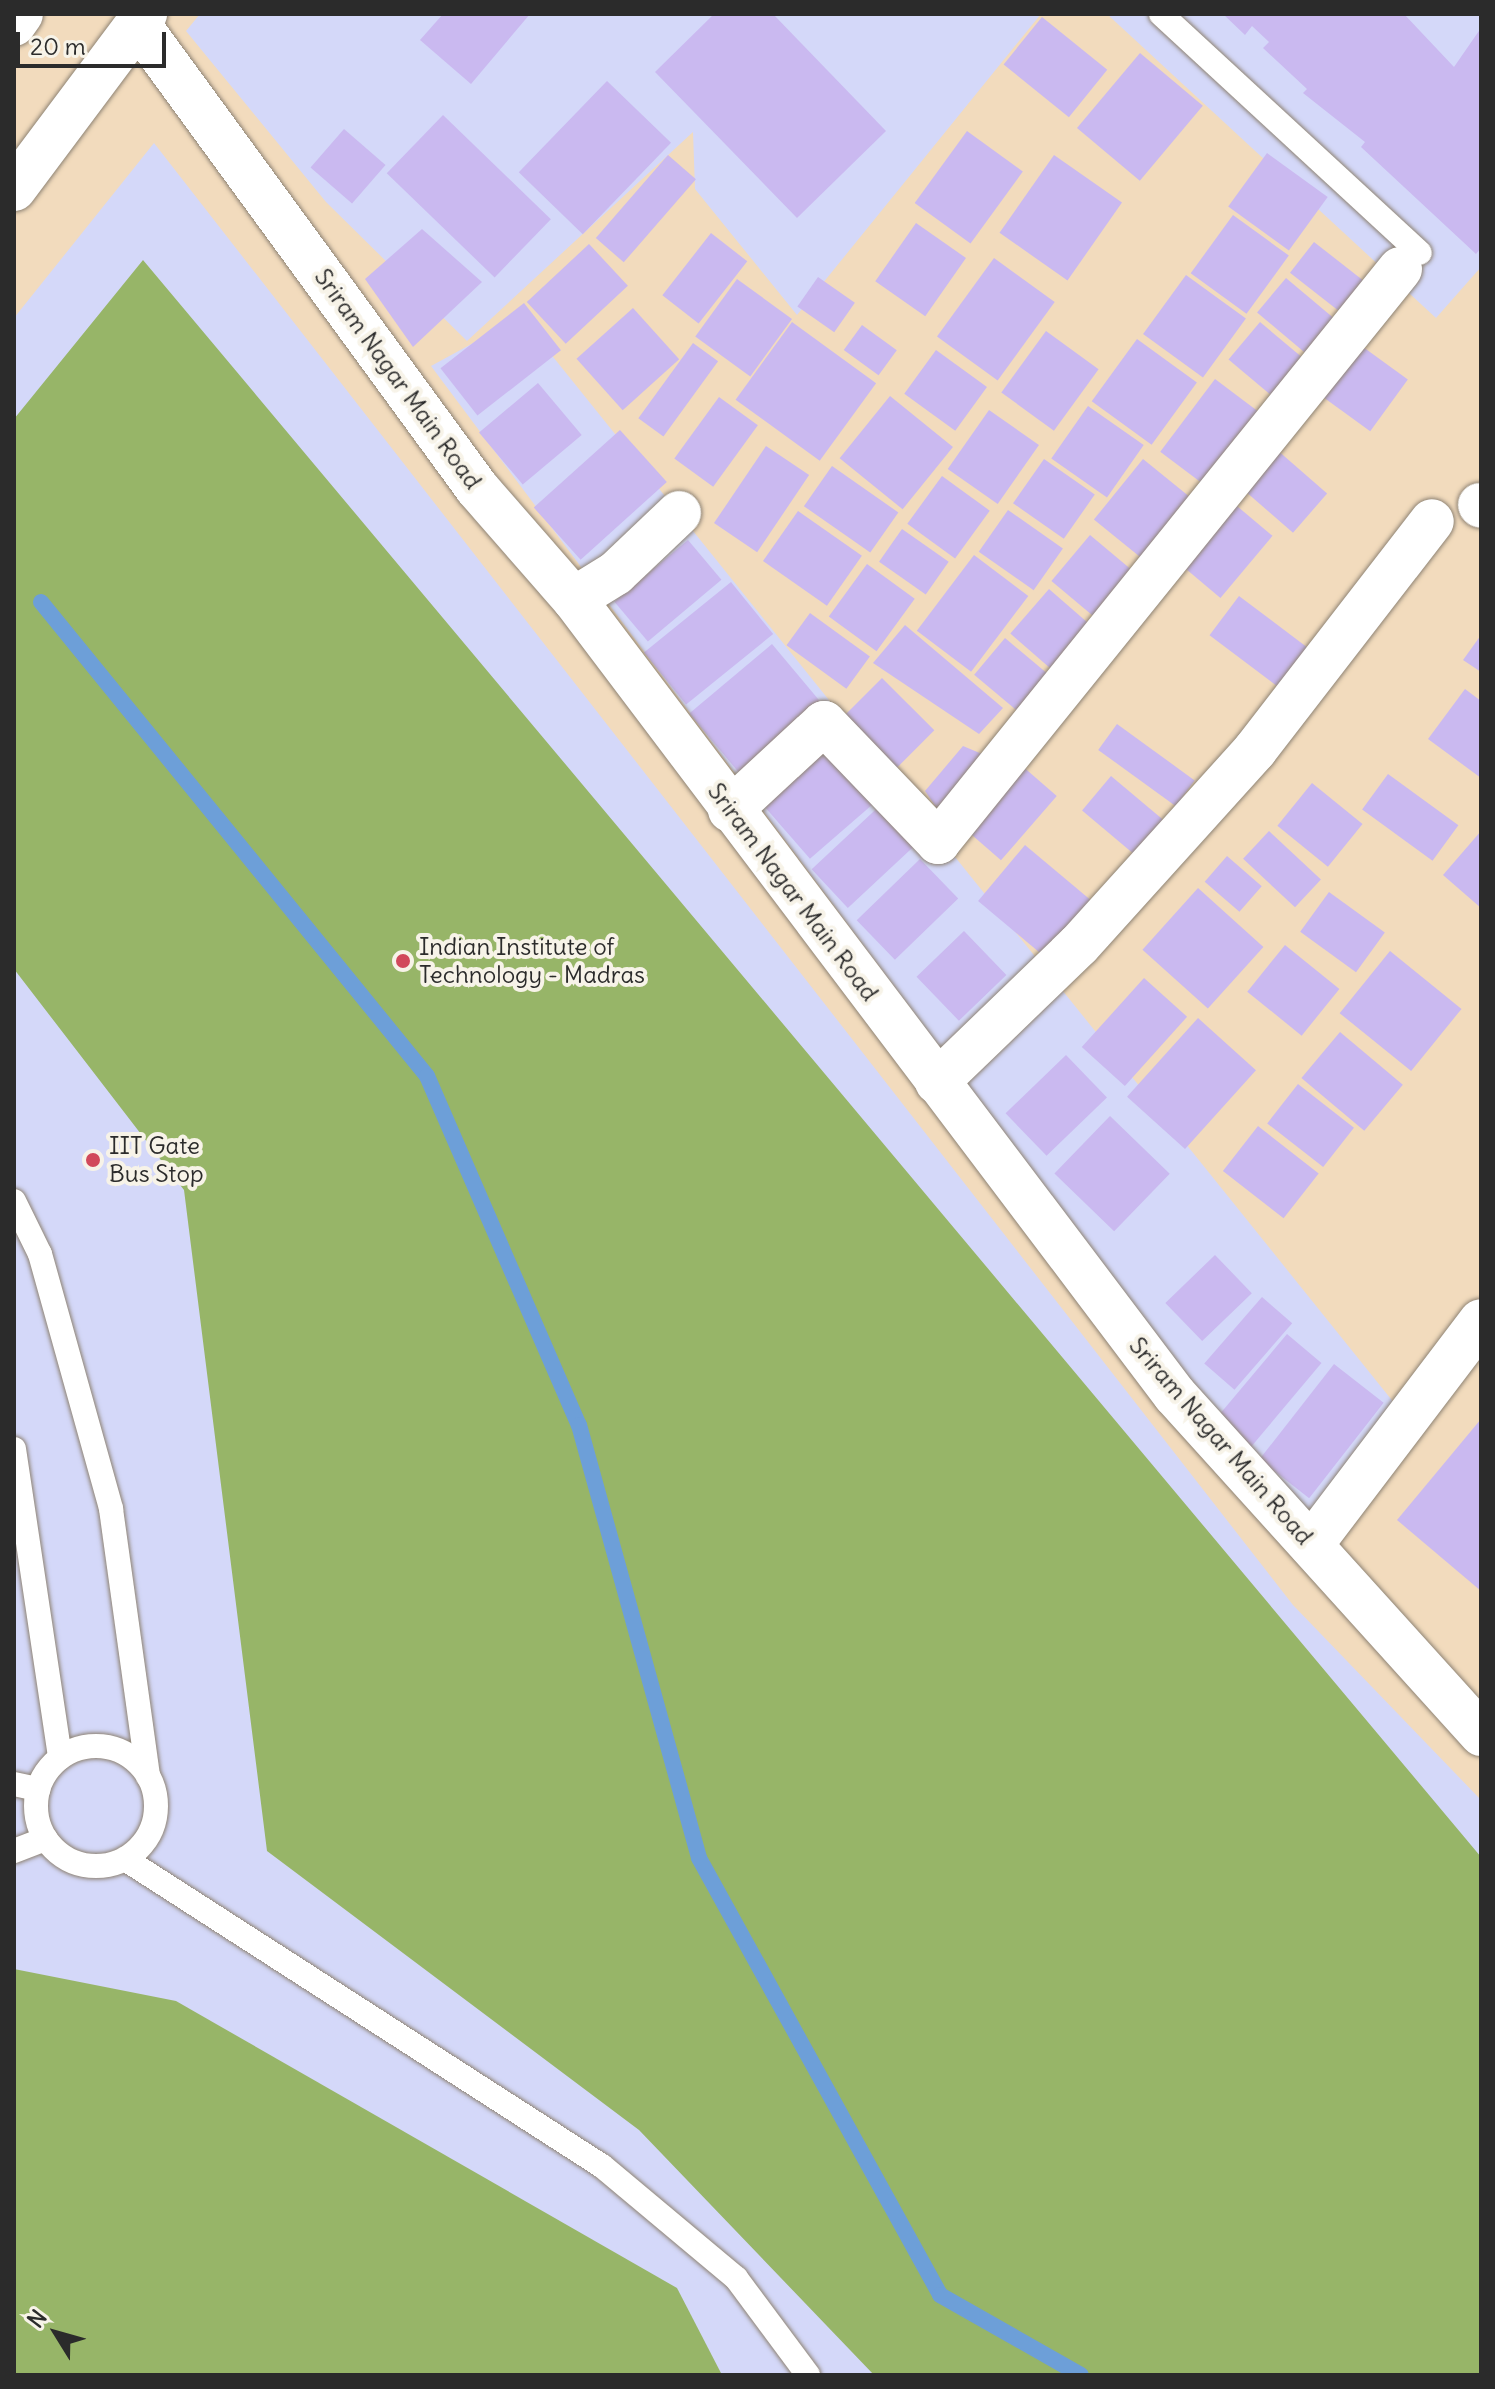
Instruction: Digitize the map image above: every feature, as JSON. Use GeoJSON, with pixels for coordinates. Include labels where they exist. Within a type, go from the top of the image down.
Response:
{"type":"FeatureCollection","features":[{"type":"Feature","properties":{"kind":"street"},"geometry":{"type":"LineString","coordinates":[[14,24],[21,14]]}},
{"type":"Feature","properties":{"kind":"street"},"geometry":{"type":"LineString","coordinates":[[14,189],[141,19]]}},
{"type":"Feature","properties":{"kind":"street","name":"Sriram Nagar Main Road"},"geometry":{"type":"LineString","coordinates":[[141,19],[477,488],[574,599],[730,810],[1175,1395],[1481,1734]]}},
{"type":"Feature","properties":{"kind":"street"},"geometry":{"type":"LineString","coordinates":[[730,810],[824,723],[938,842],[1410,261]]}},
{"type":"Feature","properties":{"kind":"street"},"geometry":{"type":"LineString","coordinates":[[574,599],[616,573],[679,513]]}},
{"type":"Feature","properties":{"kind":"street"},"geometry":{"type":"LineString","coordinates":[[937,1082],[1079,945],[1255,750],[1432,521]]}},
{"type":"Feature","properties":{"kind":"street"},"geometry":{"type":"LineString","coordinates":[[1311,1545],[1481,1321]]}},
{"type":"Feature","properties":{"kind":"lane"},"geometry":{"type":"LineString","coordinates":[[1161,14],[1410,261]]}},
{"type":"Feature","properties":{"kind":"lane"},"geometry":{"type":"LineString","coordinates":[[14,1201],[40,1254],[111,1509],[148,1776],[155,1794],[151,1831],[125,1859],[90,1866],[57,1853],[46,1839],[38,1789],[60,1758],[98,1746],[135,1760],[148,1776]]}},
{"type":"Feature","properties":{"kind":"lane"},"geometry":{"type":"LineString","coordinates":[[14,1449],[60,1758]]}},
{"type":"Feature","properties":{"kind":"lane"},"geometry":{"type":"LineString","coordinates":[[14,1784],[38,1789]]}},
{"type":"Feature","properties":{"kind":"lane"},"geometry":{"type":"LineString","coordinates":[[14,1851],[46,1839]]}},
{"type":"Feature","properties":{"kind":"lane"},"geometry":{"type":"LineString","coordinates":[[125,1859],[602,2166],[736,2278],[808,2375]]}},
{"type":"Feature","properties":{"kind":"shaded area"},"geometry":{"type":"Polygon","coordinates":[[[200,14],[1041,14],[797,315],[695,189],[693,132],[467,341],[326,202],[186,31],[200,14]]]}},
{"type":"Feature","properties":{"kind":"shaded area"},"geometry":{"type":"Polygon","coordinates":[[[1107,14],[1481,14],[1481,267],[1436,318],[1107,14]]]}},
{"type":"Feature","properties":{"kind":"shaded area","name":"Indian Institute of Technology - Madras"},"geometry":{"type":"Polygon","coordinates":[[[154,143],[1293,1605],[1481,1800],[1481,2375],[14,2375],[14,318],[154,143]]]}},
{"type":"Feature","properties":{"kind":"shaded area"},"geometry":{"type":"Polygon","coordinates":[[[521,317],[1407,1419],[1311,1545],[431,366],[521,317]]]}},
{"type":"Feature","properties":{"kind":"green space","name":"Indian Institute of Technology - Madras"},"geometry":{"type":"Polygon","coordinates":[[[143,260],[1481,1857],[1481,2375],[874,2375],[639,2130],[267,1851],[184,1190],[14,969],[14,419],[143,260]]]}},
{"type":"Feature","properties":{"kind":"green space"},"geometry":{"type":"Polygon","coordinates":[[[14,1969],[176,2001],[677,2288],[722,2375],[14,2375],[14,1969]]]}},
{"type":"Feature","properties":{"kind":"building"},"geometry":{"type":"Polygon","coordinates":[[[443,14],[530,14],[471,84],[420,40],[443,14]]]}},
{"type":"Feature","properties":{"kind":"building"},"geometry":{"type":"Polygon","coordinates":[[[714,14],[773,14],[886,131],[797,218],[655,72],[714,14]]]}},
{"type":"Feature","properties":{"kind":"building"},"geometry":{"type":"Polygon","coordinates":[[[1223,14],[1404,14],[1454,67],[1481,28],[1481,248],[1476,254],[1361,147],[1365,142],[1303,93],[1307,89],[1263,48],[1269,42],[1252,26],[1245,35],[1223,14]]]}},
{"type":"Feature","properties":{"kind":"building"},"geometry":{"type":"Polygon","coordinates":[[[1042,17],[1107,70],[1069,117],[1004,64],[1042,17]]]}},
{"type":"Feature","properties":{"kind":"building"},"geometry":{"type":"Polygon","coordinates":[[[1140,53],[1203,106],[1140,181],[1077,128],[1140,53]]]}},
{"type":"Feature","properties":{"kind":"building"},"geometry":{"type":"Polygon","coordinates":[[[607,81],[671,143],[583,234],[519,172],[607,81]]]}},
{"type":"Feature","properties":{"kind":"building"},"geometry":{"type":"Polygon","coordinates":[[[443,115],[551,219],[495,277],[387,173],[443,115]]]}},
{"type":"Feature","properties":{"kind":"building"},"geometry":{"type":"Polygon","coordinates":[[[344,129],[386,165],[352,204],[311,167],[344,129]]]}},
{"type":"Feature","properties":{"kind":"building"},"geometry":{"type":"Polygon","coordinates":[[[967,131],[1023,172],[971,244],[915,203],[967,131]]]}},
{"type":"Feature","properties":{"kind":"building"},"geometry":{"type":"Polygon","coordinates":[[[1267,153],[1328,197],[1289,250],[1228,206],[1267,153]]]}},
{"type":"Feature","properties":{"kind":"building"},"geometry":{"type":"Polygon","coordinates":[[[668,155],[696,179],[624,262],[596,238],[668,155]]]}},
{"type":"Feature","properties":{"kind":"building"},"geometry":{"type":"Polygon","coordinates":[[[1054,155],[1122,203],[1067,280],[1000,233],[1054,155]]]}},
{"type":"Feature","properties":{"kind":"building"},"geometry":{"type":"Polygon","coordinates":[[[1233,215],[1289,256],[1247,314],[1191,273],[1233,215]]]}},
{"type":"Feature","properties":{"kind":"building"},"geometry":{"type":"Polygon","coordinates":[[[916,223],[966,258],[925,316],[875,281],[916,223]]]}},
{"type":"Feature","properties":{"kind":"building"},"geometry":{"type":"Polygon","coordinates":[[[422,229],[482,282],[413,347],[365,279],[422,229]]]}},
{"type":"Feature","properties":{"kind":"building"},"geometry":{"type":"Polygon","coordinates":[[[711,233],[747,261],[699,324],[662,295],[711,233]]]}},
{"type":"Feature","properties":{"kind":"building"},"geometry":{"type":"Polygon","coordinates":[[[1314,242],[1372,287],[1348,318],[1290,273],[1314,242]]]}},
{"type":"Feature","properties":{"kind":"building"},"geometry":{"type":"Polygon","coordinates":[[[589,244],[628,286],[566,344],[527,302],[589,244]]]}},
{"type":"Feature","properties":{"kind":"building"},"geometry":{"type":"Polygon","coordinates":[[[994,258],[1055,302],[998,381],[937,336],[994,258]]]}},
{"type":"Feature","properties":{"kind":"building"},"geometry":{"type":"Polygon","coordinates":[[[1186,275],[1246,318],[1203,378],[1143,334],[1186,275]]]}},
{"type":"Feature","properties":{"kind":"building"},"geometry":{"type":"Polygon","coordinates":[[[818,277],[855,303],[834,332],[797,306],[818,277]]]}},
{"type":"Feature","properties":{"kind":"building"},"geometry":{"type":"Polygon","coordinates":[[[1286,278],[1342,325],[1313,359],[1257,312],[1286,278]]]}},
{"type":"Feature","properties":{"kind":"building"},"geometry":{"type":"Polygon","coordinates":[[[737,279],[792,319],[750,376],[695,336],[737,279]]]}},
{"type":"Feature","properties":{"kind":"building"},"geometry":{"type":"Polygon","coordinates":[[[524,303],[561,350],[477,416],[440,368],[524,303]]]}},
{"type":"Feature","properties":{"kind":"building"},"geometry":{"type":"Polygon","coordinates":[[[633,308],[679,359],[623,410],[577,359],[633,308]]]}},
{"type":"Feature","properties":{"kind":"building"},"geometry":{"type":"Polygon","coordinates":[[[792,322],[876,383],[820,461],[736,400],[792,322]]]}},
{"type":"Feature","properties":{"kind":"building"},"geometry":{"type":"Polygon","coordinates":[[[1260,322],[1310,364],[1278,401],[1229,360],[1260,322]]]}},
{"type":"Feature","properties":{"kind":"building"},"geometry":{"type":"Polygon","coordinates":[[[862,325],[897,350],[879,375],[844,350],[862,325]]]}},
{"type":"Feature","properties":{"kind":"building"},"geometry":{"type":"Polygon","coordinates":[[[1046,331],[1099,369],[1054,431],[1001,392],[1046,331]]]}},
{"type":"Feature","properties":{"kind":"building"},"geometry":{"type":"Polygon","coordinates":[[[1137,339],[1197,382],[1152,445],[1092,401],[1137,339]]]}},
{"type":"Feature","properties":{"kind":"building"},"geometry":{"type":"Polygon","coordinates":[[[1352,339],[1408,380],[1370,431],[1314,391],[1352,339]]]}},
{"type":"Feature","properties":{"kind":"building"},"geometry":{"type":"Polygon","coordinates":[[[693,343],[718,361],[663,436],[638,418],[693,343]]]}},
{"type":"Feature","properties":{"kind":"building"},"geometry":{"type":"Polygon","coordinates":[[[936,350],[987,387],[955,431],[904,394],[936,350]]]}},
{"type":"Feature","properties":{"kind":"building"},"geometry":{"type":"Polygon","coordinates":[[[1215,379],[1265,416],[1210,489],[1160,452],[1215,379]]]}},
{"type":"Feature","properties":{"kind":"building"},"geometry":{"type":"Polygon","coordinates":[[[538,383],[582,435],[523,485],[479,432],[538,383]]]}},
{"type":"Feature","properties":{"kind":"building"},"geometry":{"type":"Polygon","coordinates":[[[890,396],[953,447],[903,509],[840,458],[890,396]]]}},
{"type":"Feature","properties":{"kind":"building"},"geometry":{"type":"Polygon","coordinates":[[[719,397],[758,425],[713,487],[674,458],[719,397]]]}},
{"type":"Feature","properties":{"kind":"building"},"geometry":{"type":"Polygon","coordinates":[[[1088,406],[1144,445],[1107,497],[1051,458],[1088,406]]]}},
{"type":"Feature","properties":{"kind":"building"},"geometry":{"type":"Polygon","coordinates":[[[989,410],[1039,445],[998,504],[948,469],[989,410]]]}},
{"type":"Feature","properties":{"kind":"building"},"geometry":{"type":"Polygon","coordinates":[[[620,430],[667,482],[581,560],[534,508],[620,430]]]}},
{"type":"Feature","properties":{"kind":"building"},"geometry":{"type":"Polygon","coordinates":[[[1269,443],[1327,494],[1293,533],[1235,482],[1269,443]]]}},
{"type":"Feature","properties":{"kind":"building"},"geometry":{"type":"Polygon","coordinates":[[[766,446],[809,475],[757,552],[714,523],[766,446]]]}},
{"type":"Feature","properties":{"kind":"building"},"geometry":{"type":"Polygon","coordinates":[[[1044,459],[1095,495],[1064,539],[1013,503],[1044,459]]]}},
{"type":"Feature","properties":{"kind":"building"},"geometry":{"type":"Polygon","coordinates":[[[1143,459],[1198,504],[1149,564],[1094,520],[1143,459]]]}},
{"type":"Feature","properties":{"kind":"building"},"geometry":{"type":"Polygon","coordinates":[[[832,466],[898,512],[870,553],[804,506],[832,466]]]}},
{"type":"Feature","properties":{"kind":"building"},"geometry":{"type":"Polygon","coordinates":[[[942,476],[990,511],[955,558],[907,524],[942,476]]]}},
{"type":"Feature","properties":{"kind":"building"},"geometry":{"type":"Polygon","coordinates":[[[1225,496],[1272,536],[1220,598],[1173,558],[1225,496]]]}},
{"type":"Feature","properties":{"kind":"building"},"geometry":{"type":"Polygon","coordinates":[[[1008,510],[1063,548],[1034,590],[979,552],[1008,510]]]}},
{"type":"Feature","properties":{"kind":"building"},"geometry":{"type":"Polygon","coordinates":[[[798,511],[862,556],[827,606],[763,561],[798,511]]]}},
{"type":"Feature","properties":{"kind":"building"},"geometry":{"type":"Polygon","coordinates":[[[902,529],[949,562],[926,594],[879,562],[902,529]]]}},
{"type":"Feature","properties":{"kind":"building"},"geometry":{"type":"Polygon","coordinates":[[[1090,535],[1141,578],[1103,624],[1051,581],[1090,535]]]}},
{"type":"Feature","properties":{"kind":"building"},"geometry":{"type":"Polygon","coordinates":[[[688,540],[721,580],[648,642],[614,602],[688,540]]]}},
{"type":"Feature","properties":{"kind":"building"},"geometry":{"type":"Polygon","coordinates":[[[974,555],[1028,596],[971,672],[917,631],[974,555]]]}},
{"type":"Feature","properties":{"kind":"building"},"geometry":{"type":"Polygon","coordinates":[[[867,564],[915,599],[877,651],[829,617],[867,564]]]}},
{"type":"Feature","properties":{"kind":"building"},"geometry":{"type":"Polygon","coordinates":[[[731,582],[773,634],[686,705],[644,652],[731,582]]]}},
{"type":"Feature","properties":{"kind":"building"},"geometry":{"type":"Polygon","coordinates":[[[1049,589],[1100,633],[1061,677],[1010,634],[1049,589]]]}},
{"type":"Feature","properties":{"kind":"building"},"geometry":{"type":"Polygon","coordinates":[[[1239,596],[1312,651],[1282,690],[1210,635],[1239,596]]]}},
{"type":"Feature","properties":{"kind":"building"},"geometry":{"type":"Polygon","coordinates":[[[810,613],[870,656],[846,689],[786,645],[810,613]]]}},
{"type":"Feature","properties":{"kind":"building"},"geometry":{"type":"Polygon","coordinates":[[[905,625],[1003,708],[979,734],[873,663],[905,625]]]}},
{"type":"Feature","properties":{"kind":"building"},"geometry":{"type":"Polygon","coordinates":[[[1481,635],[1481,672],[1463,660],[1481,635]]]}},
{"type":"Feature","properties":{"kind":"building"},"geometry":{"type":"Polygon","coordinates":[[[1005,638],[1055,680],[1024,717],[974,675],[1005,638]]]}},
{"type":"Feature","properties":{"kind":"building"},"geometry":{"type":"Polygon","coordinates":[[[772,644],[829,711],[746,781],[689,713],[772,644]]]}},
{"type":"Feature","properties":{"kind":"building"},"geometry":{"type":"Polygon","coordinates":[[[882,678],[934,730],[886,779],[833,727],[882,678]]]}},
{"type":"Feature","properties":{"kind":"building"},"geometry":{"type":"Polygon","coordinates":[[[1465,689],[1481,701],[1481,778],[1428,739],[1465,689]]]}},
{"type":"Feature","properties":{"kind":"building"},"geometry":{"type":"Polygon","coordinates":[[[1117,724],[1195,780],[1176,806],[1098,750],[1117,724]]]}},
{"type":"Feature","properties":{"kind":"building"},"geometry":{"type":"Polygon","coordinates":[[[822,737],[877,800],[810,859],[755,795],[822,737]]]}},
{"type":"Feature","properties":{"kind":"building"},"geometry":{"type":"Polygon","coordinates":[[[963,746],[994,759],[942,816],[925,791],[963,746]]]}},
{"type":"Feature","properties":{"kind":"building"},"geometry":{"type":"Polygon","coordinates":[[[1013,758],[1057,796],[1001,860],[957,822],[1013,758]]]}},
{"type":"Feature","properties":{"kind":"building"},"geometry":{"type":"Polygon","coordinates":[[[1388,774],[1458,825],[1433,861],[1362,810],[1388,774]]]}},
{"type":"Feature","properties":{"kind":"building"},"geometry":{"type":"Polygon","coordinates":[[[1111,776],[1163,820],[1134,854],[1082,810],[1111,776]]]}},
{"type":"Feature","properties":{"kind":"building"},"geometry":{"type":"Polygon","coordinates":[[[1312,783],[1363,824],[1328,867],[1277,826],[1312,783]]]}},
{"type":"Feature","properties":{"kind":"building"},"geometry":{"type":"Polygon","coordinates":[[[887,799],[923,838],[848,908],[812,869],[887,799]]]}},
{"type":"Feature","properties":{"kind":"building"},"geometry":{"type":"Polygon","coordinates":[[[1269,831],[1321,879],[1295,907],[1243,859],[1269,831]]]}},
{"type":"Feature","properties":{"kind":"building"},"geometry":{"type":"Polygon","coordinates":[[[1481,831],[1481,908],[1443,875],[1481,831]]]}},
{"type":"Feature","properties":{"kind":"building"},"geometry":{"type":"Polygon","coordinates":[[[1025,845],[1092,902],[1045,957],[978,901],[1025,845]]]}},
{"type":"Feature","properties":{"kind":"building"},"geometry":{"type":"Polygon","coordinates":[[[1227,856],[1262,886],[1239,912],[1205,882],[1227,856]]]}},
{"type":"Feature","properties":{"kind":"building"},"geometry":{"type":"Polygon","coordinates":[[[920,859],[958,899],[895,960],[857,920],[920,859]]]}},
{"type":"Feature","properties":{"kind":"building"},"geometry":{"type":"Polygon","coordinates":[[[1198,888],[1263,947],[1208,1009],[1142,950],[1198,888]]]}},
{"type":"Feature","properties":{"kind":"building"},"geometry":{"type":"Polygon","coordinates":[[[1329,892],[1385,933],[1356,972],[1300,932],[1329,892]]]}},
{"type":"Feature","properties":{"kind":"building"},"geometry":{"type":"Polygon","coordinates":[[[964,931],[1006,975],[959,1021],[917,977],[964,931]]]}},
{"type":"Feature","properties":{"kind":"building"},"geometry":{"type":"Polygon","coordinates":[[[1285,945],[1339,989],[1302,1036],[1247,992],[1285,945]]]}},
{"type":"Feature","properties":{"kind":"building"},"geometry":{"type":"Polygon","coordinates":[[[1390,951],[1461,1009],[1411,1071],[1340,1013],[1390,951]]]}},
{"type":"Feature","properties":{"kind":"building"},"geometry":{"type":"Polygon","coordinates":[[[1144,978],[1187,1017],[1125,1086],[1082,1047],[1144,978]]]}},
{"type":"Feature","properties":{"kind":"building"},"geometry":{"type":"Polygon","coordinates":[[[1198,1018],[1256,1070],[1185,1149],[1127,1097],[1198,1018]]]}},
{"type":"Feature","properties":{"kind":"building"},"geometry":{"type":"Polygon","coordinates":[[[1340,1032],[1403,1085],[1364,1131],[1301,1078],[1340,1032]]]}},
{"type":"Feature","properties":{"kind":"building"},"geometry":{"type":"Polygon","coordinates":[[[1066,1055],[1107,1097],[1047,1156],[1006,1113],[1066,1055]]]}},
{"type":"Feature","properties":{"kind":"building"},"geometry":{"type":"Polygon","coordinates":[[[1298,1084],[1354,1128],[1323,1167],[1267,1123],[1298,1084]]]}},
{"type":"Feature","properties":{"kind":"building"},"geometry":{"type":"Polygon","coordinates":[[[1110,1116],[1170,1174],[1114,1231],[1054,1174],[1110,1116]]]}},
{"type":"Feature","properties":{"kind":"building"},"geometry":{"type":"Polygon","coordinates":[[[1258,1126],[1319,1173],[1284,1218],[1223,1171],[1258,1126]]]}},
{"type":"Feature","properties":{"kind":"building"},"geometry":{"type":"Polygon","coordinates":[[[1215,1255],[1252,1293],[1202,1341],[1165,1303],[1215,1255]]]}},
{"type":"Feature","properties":{"kind":"building"},"geometry":{"type":"Polygon","coordinates":[[[1262,1297],[1292,1323],[1234,1390],[1204,1363],[1262,1297]]]}},
{"type":"Feature","properties":{"kind":"building"},"geometry":{"type":"Polygon","coordinates":[[[1287,1334],[1321,1363],[1250,1448],[1216,1419],[1287,1334]]]}},
{"type":"Feature","properties":{"kind":"building"},"geometry":{"type":"Polygon","coordinates":[[[1334,1364],[1384,1403],[1309,1498],[1260,1459],[1334,1364]]]}},
{"type":"Feature","properties":{"kind":"building"},"geometry":{"type":"Polygon","coordinates":[[[1481,1419],[1481,1591],[1397,1520],[1481,1419]]]}},
{"type":"Feature","properties":{"kind":"waterway"},"geometry":{"type":"LineString","coordinates":[[41,602],[427,1076],[579,1425],[699,1858],[940,2295],[1081,2375]]}},
{"type":"Feature","properties":{"kind":"place","name":"Indian Institute of Technology - Madras"},"geometry":{"type":"Point","coordinates":[403,961]}},
{"type":"Feature","properties":{"kind":"place","name":"IIT Gate Bus Stop"},"geometry":{"type":"Point","coordinates":[93,1160]}}]}
